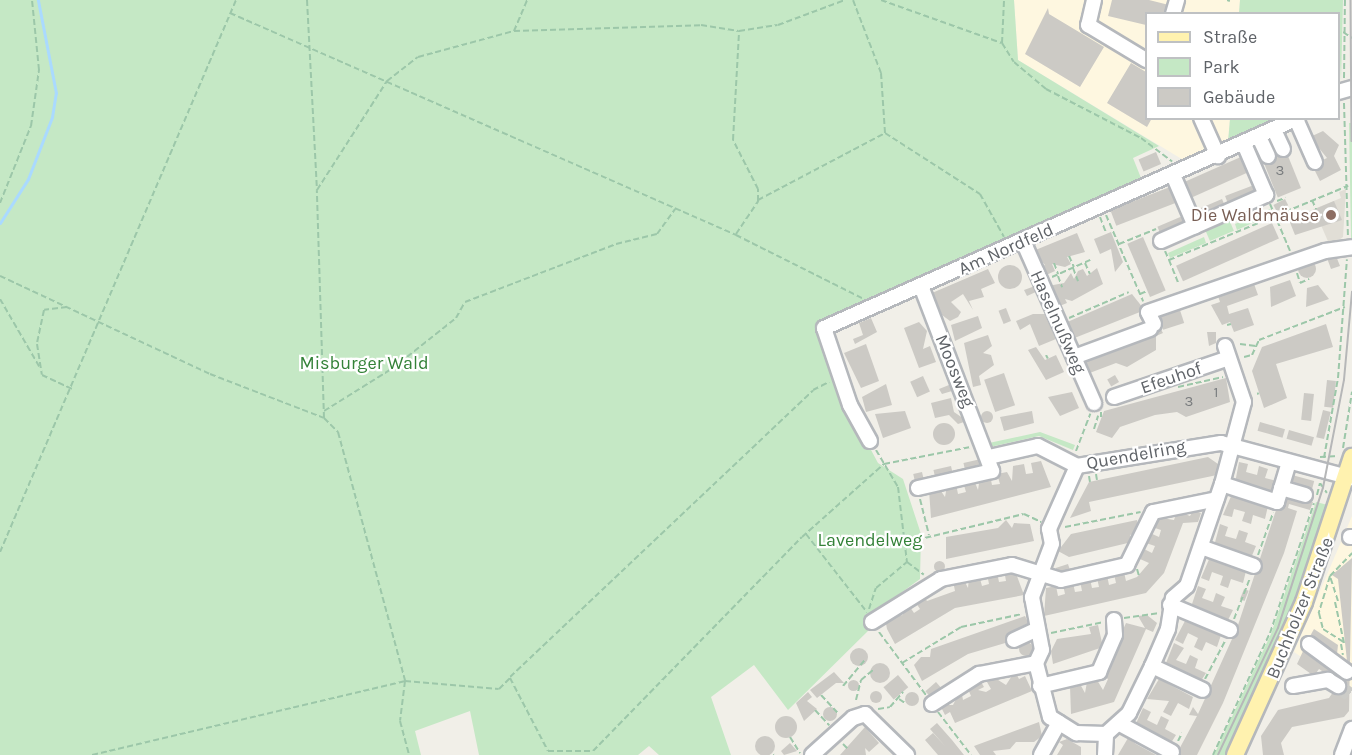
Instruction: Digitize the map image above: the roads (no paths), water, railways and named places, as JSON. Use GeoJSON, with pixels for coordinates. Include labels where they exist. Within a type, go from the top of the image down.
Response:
{"type":"FeatureCollection","features":[{"type":"Feature","properties":{"kind":"main road","name":"Buchholzer Straße"},"geometry":{"type":"LineString","coordinates":[[1235,755],[1301,611],[1350,478],[1346,457]]}},
{"type":"Feature","properties":{"kind":"street"},"geometry":{"type":"LineString","coordinates":[[1094,0],[1088,25],[1145,59]]}},
{"type":"Feature","properties":{"kind":"street"},"geometry":{"type":"LineString","coordinates":[[1202,120],[1218,156]]}},
{"type":"Feature","properties":{"kind":"street","name":"Am Nordfeld"},"geometry":{"type":"LineString","coordinates":[[870,441],[840,376],[824,328],[1218,156],[1295,120]]}},
{"type":"Feature","properties":{"kind":"street"},"geometry":{"type":"LineString","coordinates":[[1297,120],[1314,162]]}},
{"type":"Feature","properties":{"kind":"street"},"geometry":{"type":"LineString","coordinates":[[1274,130],[1283,149]]}},
{"type":"Feature","properties":{"kind":"street"},"geometry":{"type":"LineString","coordinates":[[1259,137],[1268,156]]}},
{"type":"Feature","properties":{"kind":"street"},"geometry":{"type":"LineString","coordinates":[[1161,241],[1266,195],[1244,144]]}},
{"type":"Feature","properties":{"kind":"street"},"geometry":{"type":"LineString","coordinates":[[1178,173],[1195,226]]}},
{"type":"Feature","properties":{"kind":"street","name":"Haselnußweg"},"geometry":{"type":"LineString","coordinates":[[1023,241],[1074,357],[1092,408]]}},
{"type":"Feature","properties":{"kind":"street"},"geometry":{"type":"LineString","coordinates":[[1074,357],[1293,259],[1347,248]]}},
{"type":"Feature","properties":{"kind":"street","name":"Moosweg"},"geometry":{"type":"LineString","coordinates":[[921,286],[987,451]]}},
{"type":"Feature","properties":{"kind":"street","name":"Efeuhof"},"geometry":{"type":"LineString","coordinates":[[1114,398],[1227,352],[1244,402],[1233,446]]}},
{"type":"Feature","properties":{"kind":"street","name":"Quendelring"},"geometry":{"type":"LineString","coordinates":[[1059,723],[1047,714],[1040,686],[1036,663],[1042,650],[1032,597],[1053,544],[1074,457],[1204,443],[1233,446],[1350,478]]}},
{"type":"Feature","properties":{"kind":"street"},"geometry":{"type":"LineString","coordinates":[[918,488],[992,471],[987,451],[1038,446],[1074,457]]}},
{"type":"Feature","properties":{"kind":"street"},"geometry":{"type":"LineString","coordinates":[[1041,755],[1059,723],[1082,734],[1106,734],[1120,724],[1152,666],[1168,629],[1170,605],[1187,586],[1233,446]]}},
{"type":"Feature","properties":{"kind":"street"},"geometry":{"type":"LineString","coordinates":[[1222,484],[1277,502],[1289,462]]}},
{"type":"Feature","properties":{"kind":"street"},"geometry":{"type":"LineString","coordinates":[[1281,488],[1305,495]]}},
{"type":"Feature","properties":{"kind":"street"},"geometry":{"type":"LineString","coordinates":[[869,617],[941,579],[1012,565],[1061,580],[1130,564],[1153,512],[1217,499]]}},
{"type":"Feature","properties":{"kind":"street"},"geometry":{"type":"LineString","coordinates":[[1201,547],[1254,566]]}},
{"type":"Feature","properties":{"kind":"street"},"geometry":{"type":"LineString","coordinates":[[1170,605],[1230,630]]}},
{"type":"Feature","properties":{"kind":"street"},"geometry":{"type":"LineString","coordinates":[[1040,686],[1099,672],[1115,635],[1114,620]]}},
{"type":"Feature","properties":{"kind":"street"},"geometry":{"type":"LineString","coordinates":[[1014,640],[1038,629]]}},
{"type":"Feature","properties":{"kind":"street"},"geometry":{"type":"LineString","coordinates":[[1309,644],[1347,672]]}},
{"type":"Feature","properties":{"kind":"street"},"geometry":{"type":"LineString","coordinates":[[932,704],[979,674],[1036,663]]}},
{"type":"Feature","properties":{"kind":"street"},"geometry":{"type":"LineString","coordinates":[[1152,666],[1203,690]]}},
{"type":"Feature","properties":{"kind":"street"},"geometry":{"type":"LineString","coordinates":[[1293,686],[1328,680],[1338,686]]}},
{"type":"Feature","properties":{"kind":"street"},"geometry":{"type":"LineString","coordinates":[[813,755],[853,718],[865,714],[907,755]]}},
{"type":"Feature","properties":{"kind":"street"},"geometry":{"type":"LineString","coordinates":[[1120,724],[1172,752]]}},
{"type":"Feature","properties":{"kind":"street"},"geometry":{"type":"LineString","coordinates":[[1342,755],[1352,729]]}},
{"type":"Feature","properties":{"kind":"street"},"geometry":{"type":"LineString","coordinates":[[1105,755],[1106,734]]}},
{"type":"Feature","properties":{"kind":"waterway"},"geometry":{"type":"LineString","coordinates":[[0,223],[28,179],[52,117],[56,93],[38,0]]}},
{"type":"Feature","properties":{"kind":"tunnel"},"geometry":{"type":"LineString","coordinates":[[1338,686],[1352,696]]}},
{"type":"Feature","properties":{"kind":"tram line"},"geometry":{"type":"LineString","coordinates":[[1351,0],[1352,141]]}},
{"type":"Feature","properties":{"kind":"tram line"},"geometry":{"type":"LineString","coordinates":[[1218,755],[1278,628],[1323,488],[1344,380],[1352,292]]}},
{"type":"Feature","properties":{"kind":"place","name":"Die Waldmäuse"},"geometry":{"type":"Point","coordinates":[1331,215]}},
{"type":"Feature","properties":{"kind":"park label","name":"Misburger Wald"},"geometry":{"type":"Point","coordinates":[364,363]}},
{"type":"Feature","properties":{"kind":"park label","name":"Lavendelweg"},"geometry":{"type":"Point","coordinates":[870,540]}}]}
